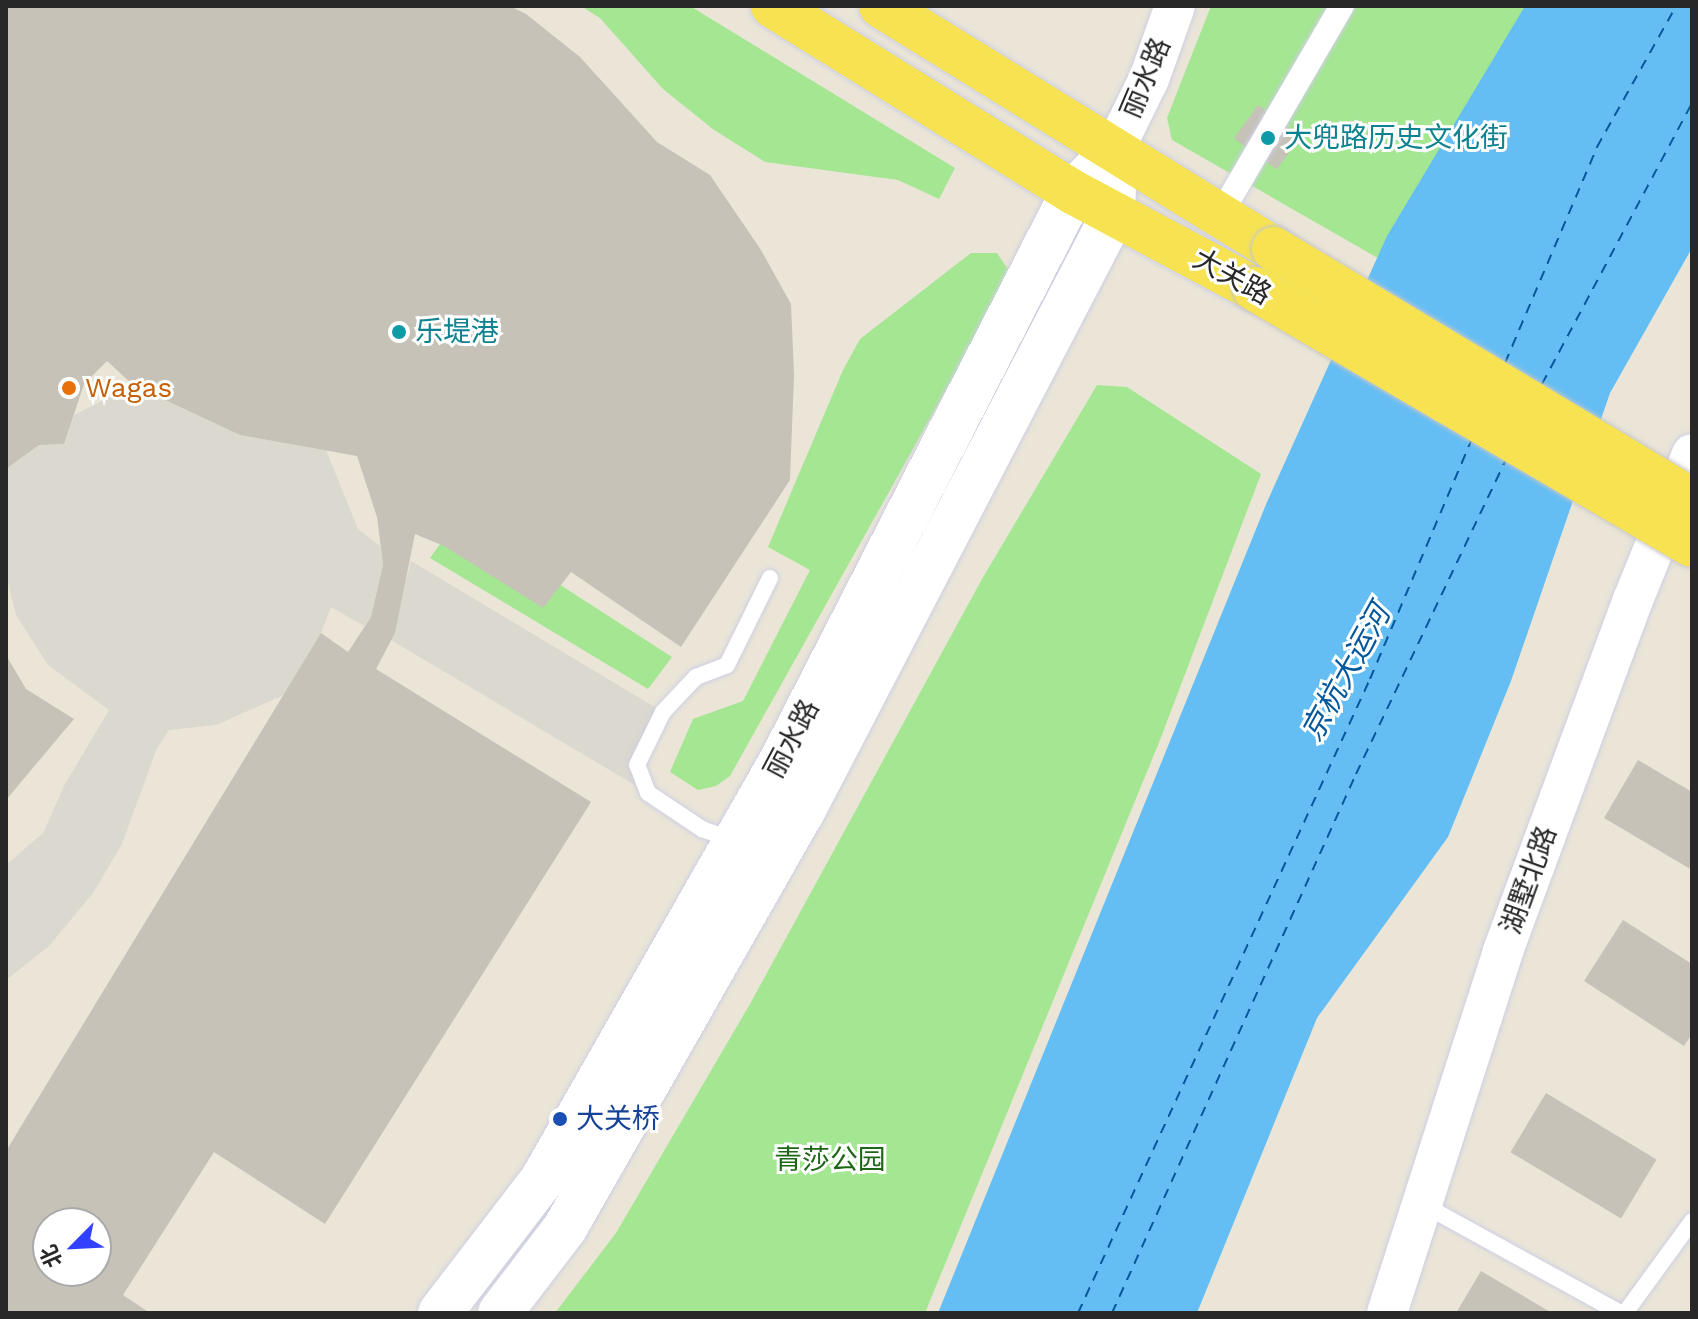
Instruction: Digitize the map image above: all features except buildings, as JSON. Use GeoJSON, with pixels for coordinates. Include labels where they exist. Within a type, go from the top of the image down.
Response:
{"type":"FeatureCollection","features":[{"type":"Feature","properties":{"kind":"main road","name":"大关路"},"geometry":{"type":"LineString","coordinates":[[773,6],[1073,192],[1255,289],[1692,545]]}},
{"type":"Feature","properties":{"kind":"main road","name":"大关路"},"geometry":{"type":"LineString","coordinates":[[881,6],[1219,217],[1692,500]]}},
{"type":"Feature","properties":{"kind":"main road","name":"丽水路"},"geometry":{"type":"LineString","coordinates":[[440,1313],[542,1180],[737,840],[1073,192],[1114,150]]}},
{"type":"Feature","properties":{"kind":"main road","name":"丽水路"},"geometry":{"type":"LineString","coordinates":[[500,1313],[565,1228],[802,813],[1113,215],[1114,150]]}},
{"type":"Feature","properties":{"kind":"street","name":"丽水路"},"geometry":{"type":"LineString","coordinates":[[1114,150],[1149,79],[1175,6]]}},
{"type":"Feature","properties":{"kind":"street"},"geometry":{"type":"LineString","coordinates":[[1219,217],[1342,6]]}},
{"type":"Feature","properties":{"kind":"street","name":"湖墅北路"},"geometry":{"type":"LineString","coordinates":[[1387,1313],[1503,951],[1627,614],[1692,454]]}},
{"type":"Feature","properties":{"kind":"lane"},"geometry":{"type":"LineString","coordinates":[[737,840],[702,829],[648,793],[637,765],[663,712],[696,677],[727,665],[770,578]]}},
{"type":"Feature","properties":{"kind":"lane"},"geometry":{"type":"LineString","coordinates":[[1422,1204],[1622,1313],[1692,1221]]}},
{"type":"Feature","properties":{"kind":"green space"},"geometry":{"type":"Polygon","coordinates":[[[581,6],[690,6],[955,168],[939,199],[898,180],[765,162],[714,130],[663,89],[600,18],[581,6]]]}},
{"type":"Feature","properties":{"kind":"green space"},"geometry":{"type":"Polygon","coordinates":[[[1211,6],[1544,6],[1390,265],[1172,140],[1167,118],[1211,6]]]}},
{"type":"Feature","properties":{"kind":"green space"},"geometry":{"type":"Polygon","coordinates":[[[971,253],[997,253],[1011,274],[730,776],[716,786],[698,790],[670,772],[693,719],[743,701],[810,570],[768,547],[843,370],[860,339],[971,253]]]}},
{"type":"Feature","properties":{"kind":"green space","name":"青莎公园"},"geometry":{"type":"Polygon","coordinates":[[[1097,385],[1127,387],[1261,474],[1160,740],[925,1313],[555,1313],[616,1233],[750,1004],[982,579],[1097,385]]]}},
{"type":"Feature","properties":{"kind":"green space"},"geometry":{"type":"Polygon","coordinates":[[[458,519],[672,657],[648,689],[430,558],[458,519]]]}},
{"type":"Feature","properties":{"kind":"shaded area"},"geometry":{"type":"Polygon","coordinates":[[[133,385],[240,435],[326,450],[358,529],[380,546],[383,565],[371,617],[364,626],[331,607],[321,633],[284,695],[216,725],[169,730],[157,748],[122,844],[93,893],[49,946],[6,980],[6,865],[43,833],[65,784],[109,710],[48,665],[16,615],[6,574],[6,469],[39,445],[64,444],[74,415],[133,385]]]}},
{"type":"Feature","properties":{"kind":"shaded area"},"geometry":{"type":"Polygon","coordinates":[[[411,561],[663,712],[637,765],[648,793],[391,640],[411,561]]]}},
{"type":"Feature","properties":{"kind":"water","name":"京杭大运河"},"geometry":{"type":"Polygon","coordinates":[[[1525,6],[1692,6],[1692,248],[1610,393],[1511,681],[1448,837],[1317,1018],[1197,1313],[938,1313],[1267,502],[1387,236],[1525,6]]]}},
{"type":"Feature","properties":{"kind":"ferry route"},"geometry":{"type":"LineString","coordinates":[[1505,363],[1597,147],[1676,6]]}},
{"type":"Feature","properties":{"kind":"ferry route"},"geometry":{"type":"LineString","coordinates":[[1542,384],[1692,103]]}},
{"type":"Feature","properties":{"kind":"ferry route"},"geometry":{"type":"LineString","coordinates":[[1078,1313],[1370,679],[1472,439]]}},
{"type":"Feature","properties":{"kind":"ferry route"},"geometry":{"type":"LineString","coordinates":[[1112,1313],[1356,774],[1505,462]]}},
{"type":"Feature","properties":{"kind":"place","name":"大兜路历史文化街"},"geometry":{"type":"Point","coordinates":[1268,138]}},
{"type":"Feature","properties":{"kind":"place","name":"乐堤港"},"geometry":{"type":"Point","coordinates":[399,332]}},
{"type":"Feature","properties":{"kind":"place","name":"Wagas"},"geometry":{"type":"Point","coordinates":[69,388]}},
{"type":"Feature","properties":{"kind":"place","name":"大关桥"},"geometry":{"type":"Point","coordinates":[560,1119]}}]}
